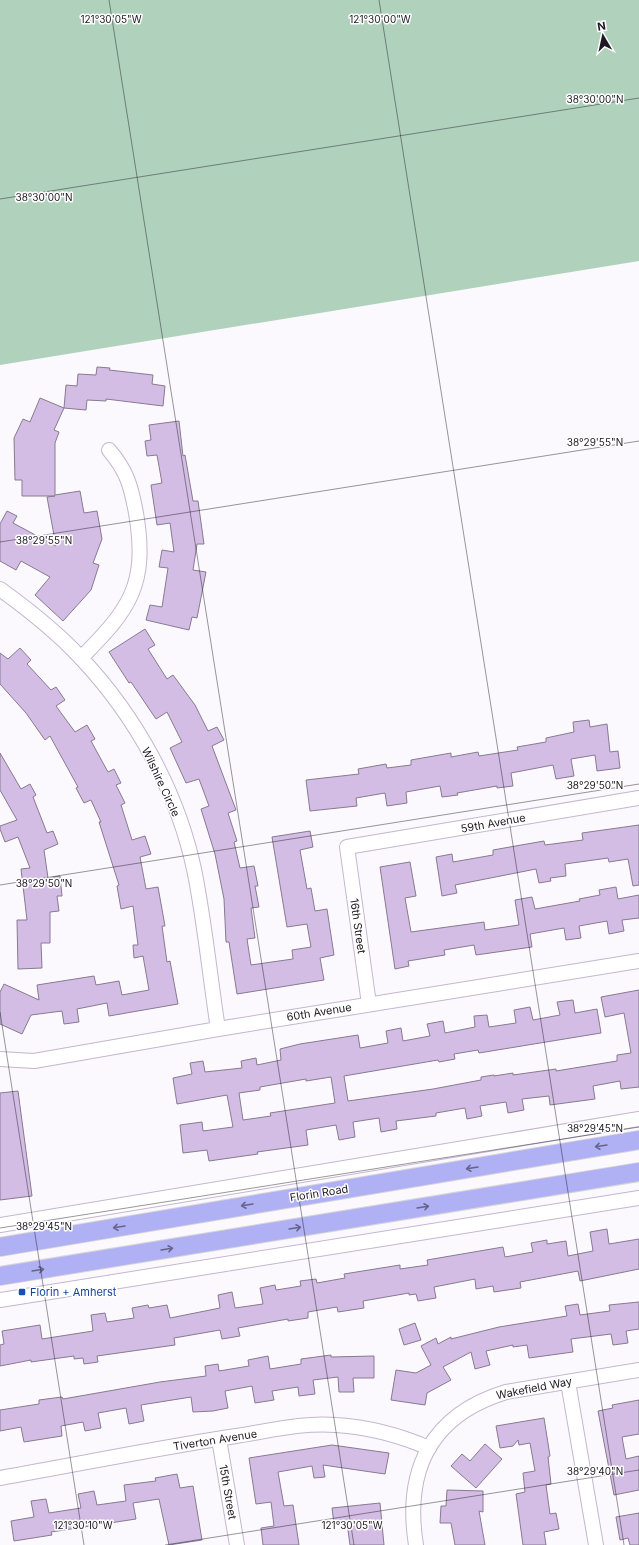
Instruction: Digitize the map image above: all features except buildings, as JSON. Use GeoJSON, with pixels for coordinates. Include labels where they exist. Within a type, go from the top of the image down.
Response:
{"type":"FeatureCollection","features":[{"type":"Feature","properties":{"kind":"main road","name":"Florin Road"},"geometry":{"type":"LineString","coordinates":[[0,1247],[639,1140]]}},
{"type":"Feature","properties":{"kind":"main road"},"geometry":{"type":"LineString","coordinates":[[0,1276],[639,1172]]}},
{"type":"Feature","properties":{"kind":"street"},"geometry":{"type":"LineString","coordinates":[[81,658],[111,628],[124,610],[132,591],[140,558],[140,537],[128,477],[109,450]]}},
{"type":"Feature","properties":{"kind":"street","name":"Wilshire Circle"},"geometry":{"type":"LineString","coordinates":[[0,589],[33,613],[81,658],[107,689],[136,730],[152,758],[177,814],[195,873],[218,1029]]}},
{"type":"Feature","properties":{"kind":"street","name":"59th Avenue"},"geometry":{"type":"LineString","coordinates":[[347,847],[639,798]]}},
{"type":"Feature","properties":{"kind":"street","name":"16th Street"},"geometry":{"type":"LineString","coordinates":[[347,847],[369,1004]]}},
{"type":"Feature","properties":{"kind":"street","name":"60th Avenue"},"geometry":{"type":"LineString","coordinates":[[0,1059],[34,1061],[369,1004],[639,961]]}},
{"type":"Feature","properties":{"kind":"street","name":"Florin Road"},"geometry":{"type":"LineString","coordinates":[[0,1225],[639,1120]]}},
{"type":"Feature","properties":{"kind":"street"},"geometry":{"type":"LineString","coordinates":[[0,1300],[639,1198]]}},
{"type":"Feature","properties":{"kind":"street","name":"Wakefield Way"},"geometry":{"type":"LineString","coordinates":[[416,1545],[412,1521],[412,1500],[416,1479],[429,1448],[454,1419],[471,1406],[490,1397],[506,1392],[639,1370]]}},
{"type":"Feature","properties":{"kind":"street"},"geometry":{"type":"LineString","coordinates":[[568,1382],[596,1545]]}},
{"type":"Feature","properties":{"kind":"street","name":"Tiverton Avenue"},"geometry":{"type":"LineString","coordinates":[[0,1478],[219,1439],[308,1425],[334,1424],[360,1427],[386,1432],[429,1448]]}},
{"type":"Feature","properties":{"kind":"street","name":"15th Street"},"geometry":{"type":"LineString","coordinates":[[219,1439],[237,1545]]}},
{"type":"Feature","properties":{"kind":"green space"},"geometry":{"type":"Polygon","coordinates":[[[0,0],[639,0],[639,261],[0,365],[0,0]]]}},
{"type":"Feature","properties":{"kind":"place","name":"Florin + Amherst"},"geometry":{"type":"Point","coordinates":[22,1292]}}]}
